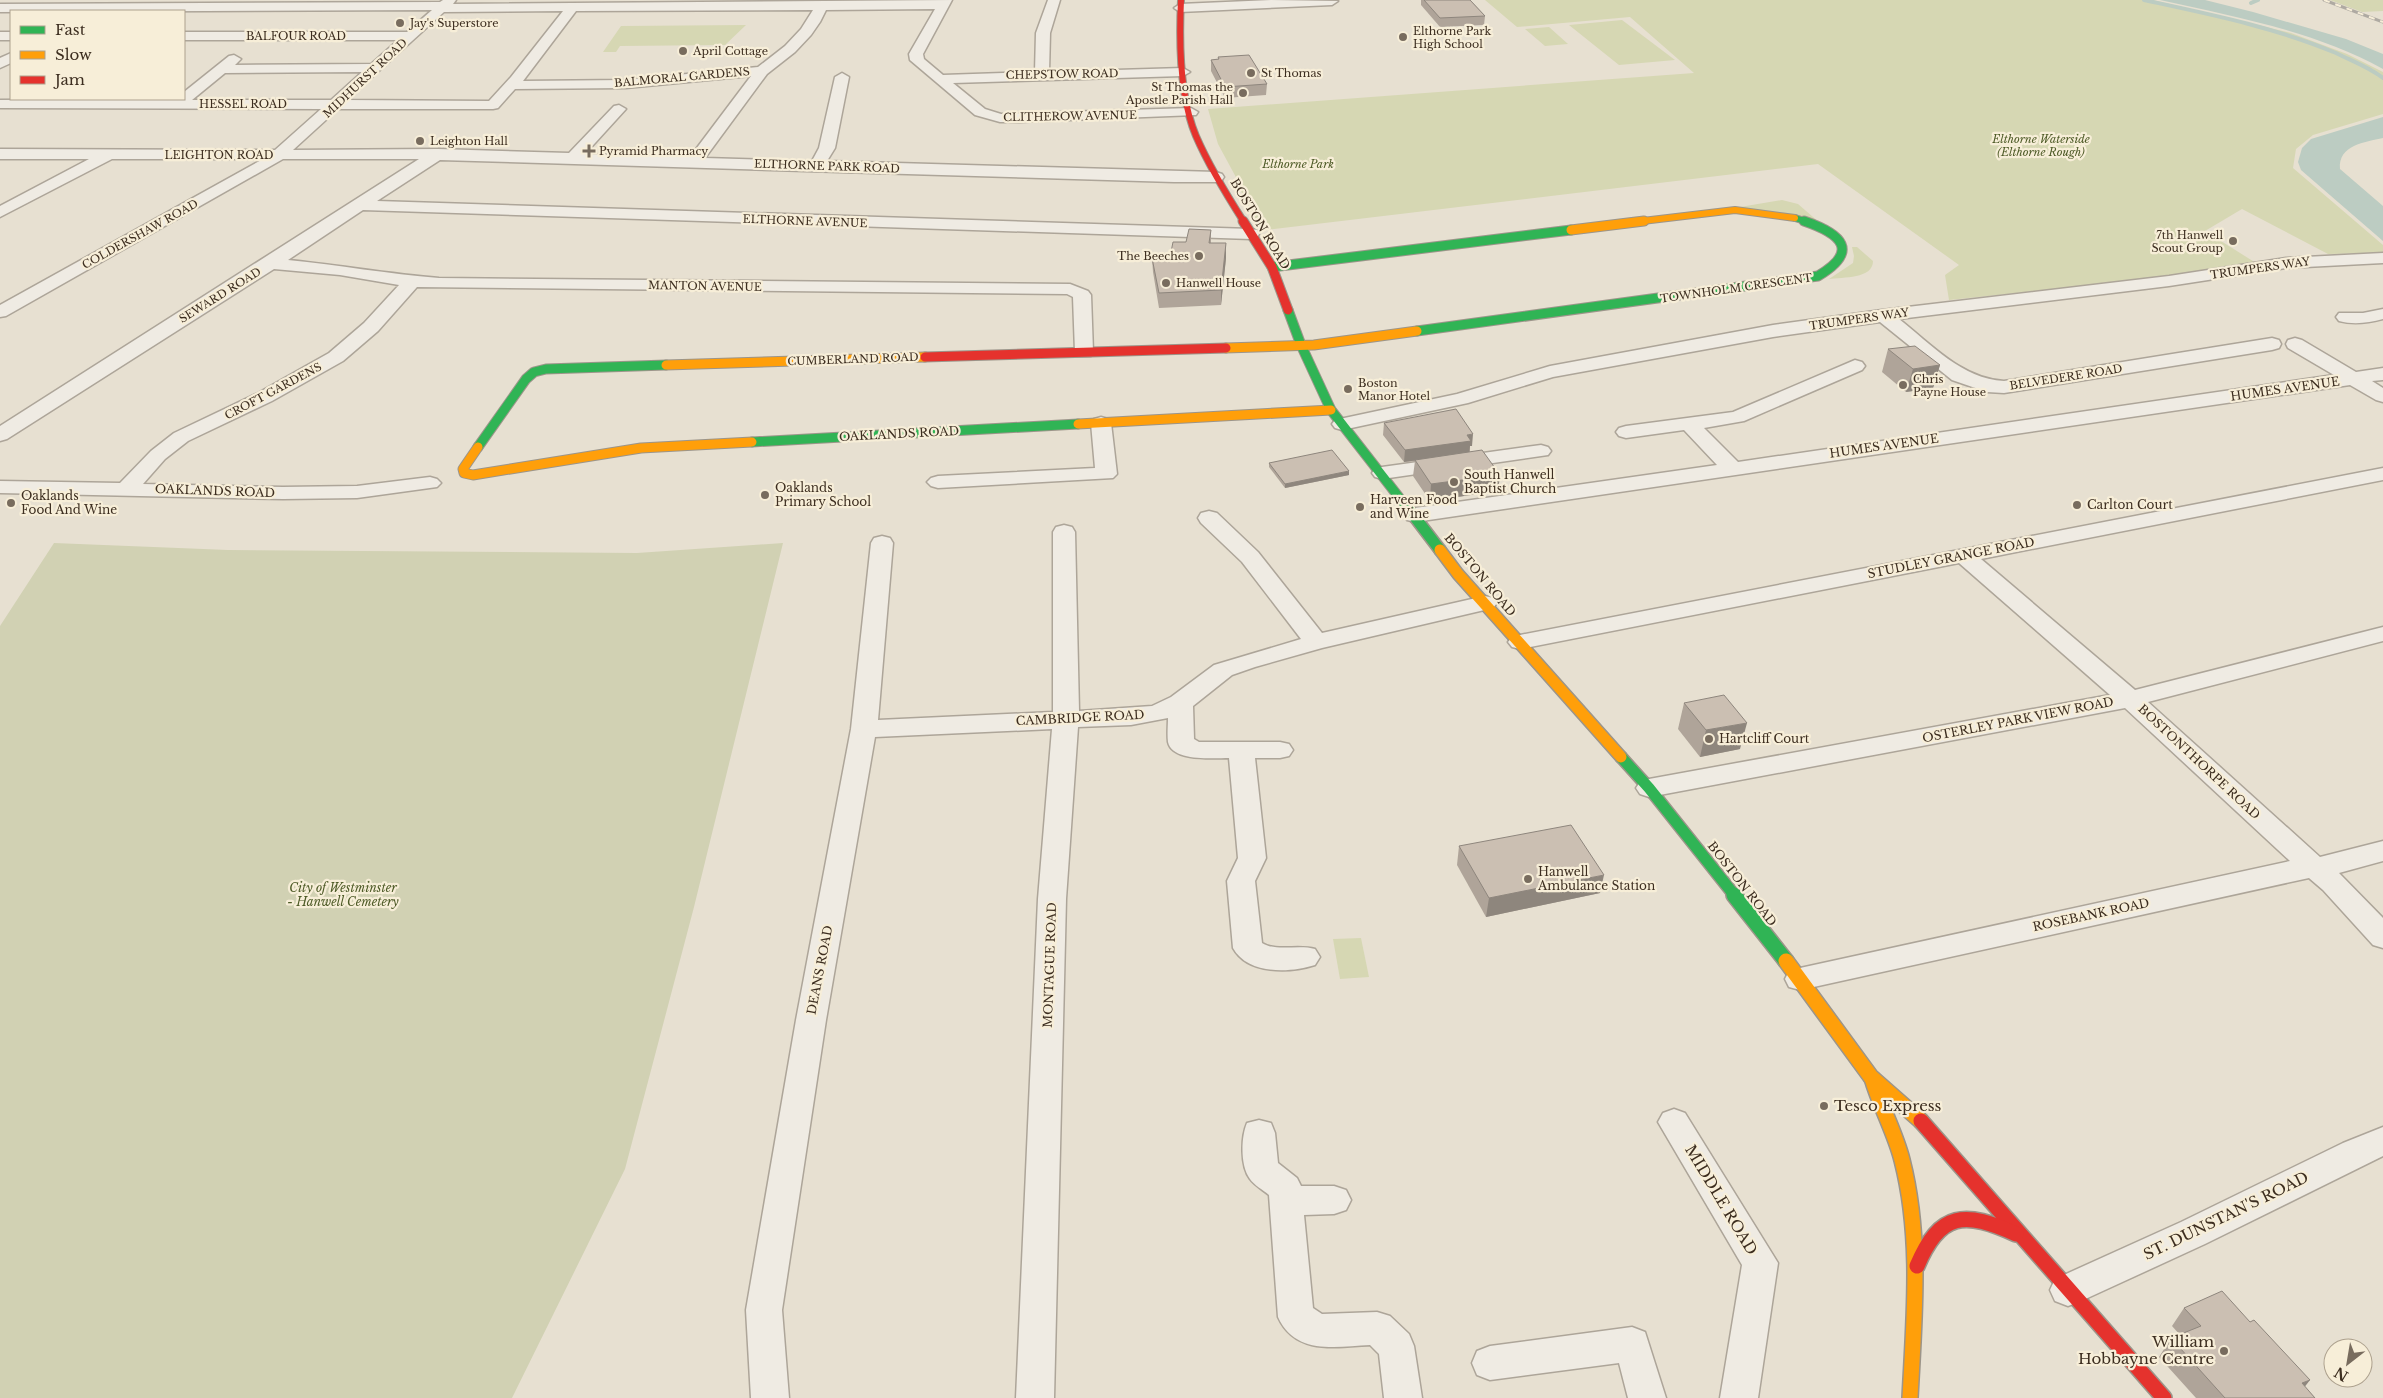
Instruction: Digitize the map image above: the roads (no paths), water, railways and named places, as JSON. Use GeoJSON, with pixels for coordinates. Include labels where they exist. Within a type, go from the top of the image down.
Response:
{"type":"FeatureCollection","features":[{"type":"Feature","properties":{"kind":"street"},"geometry":{"type":"LineString","coordinates":[[94,9],[110,0]]}},
{"type":"Feature","properties":{"kind":"street"},"geometry":{"type":"LineString","coordinates":[[1042,75],[1043,33],[1054,0]]}},
{"type":"Feature","properties":{"kind":"street"},"geometry":{"type":"LineString","coordinates":[[1180,4],[1329,0]]}},
{"type":"Feature","properties":{"kind":"street"},"geometry":{"type":"LineString","coordinates":[[0,8],[94,9],[444,4],[573,7],[944,3]]}},
{"type":"Feature","properties":{"kind":"street","name":"CLITHEROW AVENUE"},"geometry":{"type":"LineString","coordinates":[[944,3],[916,54],[917,60],[980,112],[1000,118],[1191,112]]}},
{"type":"Feature","properties":{"kind":"street","name":"MIDHURST ROAD"},"geometry":{"type":"LineString","coordinates":[[279,155],[337,104],[444,4]]}},
{"type":"Feature","properties":{"kind":"street","name":"BOSTON ROAD"},"geometry":{"type":"LineString","coordinates":[[1180,4],[1179,33],[1184,88],[1195,134],[1216,177],[1272,267],[1301,345],[1336,417],[1415,515],[1453,567],[1649,788],[1800,978],[1871,1077],[1915,1114],[2027,1243]]}},
{"type":"Feature","properties":{"kind":"street","name":"BALMORAL GARDENS"},"geometry":{"type":"LineString","coordinates":[[511,85],[626,84],[762,71],[781,58],[806,32],[814,22],[821,5]]}},
{"type":"Feature","properties":{"kind":"street"},"geometry":{"type":"LineString","coordinates":[[511,85],[573,7]]}},
{"type":"Feature","properties":{"kind":"street","name":"BALFOUR ROAD"},"geometry":{"type":"LineString","coordinates":[[185,36],[409,36]]}},
{"type":"Feature","properties":{"kind":"street"},"geometry":{"type":"LineString","coordinates":[[185,98],[263,36]]}},
{"type":"Feature","properties":{"kind":"street"},"geometry":{"type":"LineString","coordinates":[[221,69],[374,68]]}},
{"type":"Feature","properties":{"kind":"street"},"geometry":{"type":"LineString","coordinates":[[694,162],[762,71]]}},
{"type":"Feature","properties":{"kind":"street","name":"CHEPSTOW ROAD"},"geometry":{"type":"LineString","coordinates":[[940,79],[1183,72]]}},
{"type":"Feature","properties":{"kind":"street"},"geometry":{"type":"LineString","coordinates":[[817,166],[827,148],[842,77]]}},
{"type":"Feature","properties":{"kind":"street","name":"HESSEL ROAD"},"geometry":{"type":"LineString","coordinates":[[0,104],[493,105],[511,85]]}},
{"type":"Feature","properties":{"kind":"street"},"geometry":{"type":"LineString","coordinates":[[178,104],[183,100]]}},
{"type":"Feature","properties":{"kind":"street"},"geometry":{"type":"LineString","coordinates":[[573,158],[619,109]]}},
{"type":"Feature","properties":{"kind":"street","name":"LEIGHTON ROAD"},"geometry":{"type":"LineString","coordinates":[[0,154],[438,154]]}},
{"type":"Feature","properties":{"kind":"street","name":"ELTHORNE PARK ROAD"},"geometry":{"type":"LineString","coordinates":[[438,154],[1174,178],[1216,177]]}},
{"type":"Feature","properties":{"kind":"street","name":"SEWARD ROAD"},"geometry":{"type":"LineString","coordinates":[[0,435],[271,263],[438,154]]}},
{"type":"Feature","properties":{"kind":"street"},"geometry":{"type":"LineString","coordinates":[[0,212],[109,155]]}},
{"type":"Feature","properties":{"kind":"street","name":"COLDERSHAW ROAD"},"geometry":{"type":"LineString","coordinates":[[0,312],[279,155]]}},
{"type":"Feature","properties":{"kind":"street","name":"ELTHORNE AVENUE"},"geometry":{"type":"LineString","coordinates":[[360,205],[1251,234]]}},
{"type":"Feature","properties":{"kind":"street","name":"TOWNHOLM CRESCENT"},"geometry":{"type":"LineString","coordinates":[[1272,267],[1735,210],[1756,210],[1801,220],[1835,236],[1842,248],[1842,260],[1835,268],[1818,276],[1314,346],[1301,345]]}},
{"type":"Feature","properties":{"kind":"street","name":"TRUMPERS WAY"},"geometry":{"type":"LineString","coordinates":[[1336,417],[1461,399],[1559,370],[1665,349],[1882,316],[2169,281],[2286,263],[2383,258]]}},
{"type":"Feature","properties":{"kind":"street","name":"MANTON AVENUE"},"geometry":{"type":"LineString","coordinates":[[271,263],[340,270],[412,282],[1070,289],[1082,295],[1084,352]]}},
{"type":"Feature","properties":{"kind":"street","name":"CROFT GARDENS"},"geometry":{"type":"LineString","coordinates":[[126,488],[158,455],[181,437],[265,397],[336,356],[371,326],[412,282]]}},
{"type":"Feature","properties":{"kind":"street"},"geometry":{"type":"LineString","coordinates":[[2345,316],[2364,318],[2383,314]]}},
{"type":"Feature","properties":{"kind":"street","name":"BELVEDERE ROAD"},"geometry":{"type":"LineString","coordinates":[[1882,316],[1959,376],[1987,386],[2004,387],[2272,344]]}},
{"type":"Feature","properties":{"kind":"street"},"geometry":{"type":"LineString","coordinates":[[2295,344],[2383,396]]}},
{"type":"Feature","properties":{"kind":"street","name":"CUMBERLAND ROAD"},"geometry":{"type":"LineString","coordinates":[[468,475],[464,473],[463,469],[526,379],[534,372],[546,369],[1301,345]]}},
{"type":"Feature","properties":{"kind":"street"},"geometry":{"type":"LineString","coordinates":[[1626,432],[1737,417],[1855,366]]}},
{"type":"Feature","properties":{"kind":"street","name":"HUMES AVENUE"},"geometry":{"type":"LineString","coordinates":[[1415,515],[2383,374]]}},
{"type":"Feature","properties":{"kind":"street","name":"OAKLANDS ROAD"},"geometry":{"type":"LineString","coordinates":[[468,475],[642,448],[1101,423],[1336,417]]}},
{"type":"Feature","properties":{"kind":"street"},"geometry":{"type":"LineString","coordinates":[[938,482],[1106,474],[1101,423]]}},
{"type":"Feature","properties":{"kind":"street"},"geometry":{"type":"LineString","coordinates":[[1689,424],[1732,468]]}},
{"type":"Feature","properties":{"kind":"street"},"geometry":{"type":"LineString","coordinates":[[1382,473],[1541,451]]}},
{"type":"Feature","properties":{"kind":"street","name":"STUDLEY GRANGE ROAD"},"geometry":{"type":"LineString","coordinates":[[1520,642],[2383,474]]}},
{"type":"Feature","properties":{"kind":"street","name":"OAKLANDS ROAD"},"geometry":{"type":"LineString","coordinates":[[0,487],[126,488],[283,493],[357,492],[430,483]]}},
{"type":"Feature","properties":{"kind":"street"},"geometry":{"type":"LineString","coordinates":[[1209,518],[1250,557],[1316,642]]}},
{"type":"Feature","properties":{"kind":"street","name":"MONTAGUE ROAD"},"geometry":{"type":"LineString","coordinates":[[1035,1398],[1052,899],[1066,719],[1064,532]]}},
{"type":"Feature","properties":{"kind":"street","name":"DEANS ROAD"},"geometry":{"type":"LineString","coordinates":[[770,1398],[764,1310],[810,1020],[864,729],[882,543]]}},
{"type":"Feature","properties":{"kind":"street","name":"BOSTONTHORPE ROAD"},"geometry":{"type":"LineString","coordinates":[[1962,555],[2130,699],[2313,867],[2333,883],[2383,937]]}},
{"type":"Feature","properties":{"kind":"street","name":"CAMBRIDGE ROAD"},"geometry":{"type":"LineString","coordinates":[[864,729],[1131,717],[1157,713],[1180,703],[1223,670],[1316,642],[1365,632],[1485,602]]}},
{"type":"Feature","properties":{"kind":"street","name":"OSTERLEY PARK VIEW ROAD"},"geometry":{"type":"LineString","coordinates":[[1649,788],[2130,699],[2383,634]]}},
{"type":"Feature","properties":{"kind":"street"},"geometry":{"type":"LineString","coordinates":[[1180,703],[1181,743],[1194,750],[1280,750]]}},
{"type":"Feature","properties":{"kind":"street"},"geometry":{"type":"LineString","coordinates":[[1241,750],[1252,858],[1241,881],[1248,948],[1263,958],[1305,957]]}},
{"type":"Feature","properties":{"kind":"street","name":"ROSEBANK ROAD"},"geometry":{"type":"LineString","coordinates":[[1800,978],[2313,867],[2333,865],[2383,851]]}},
{"type":"Feature","properties":{"kind":"street","name":"BOSTON ROAD"},"geometry":{"type":"LineString","coordinates":[[1871,1077],[1874,1091],[1902,1159],[1908,1192],[1916,1270],[1910,1398]]}},
{"type":"Feature","properties":{"kind":"street","name":"MIDDLE ROAD"},"geometry":{"type":"LineString","coordinates":[[1674,1122],[1760,1263],[1739,1398]]}},
{"type":"Feature","properties":{"kind":"street"},"geometry":{"type":"LineString","coordinates":[[1259,1133],[1262,1170],[1285,1188],[1296,1317],[1317,1331],[1377,1328],[1396,1346],[1403,1398]]}},
{"type":"Feature","properties":{"kind":"street","name":"ST. DUNSTAN'S ROAD"},"geometry":{"type":"LineString","coordinates":[[2068,1290],[2193,1233],[2383,1141]]}},
{"type":"Feature","properties":{"kind":"street"},"geometry":{"type":"LineString","coordinates":[[1285,1201],[1334,1200]]}},
{"type":"Feature","properties":{"kind":"street","name":"BOSTON ROAD"},"geometry":{"type":"LineString","coordinates":[[1916,1270],[1926,1239],[1934,1231],[1953,1220],[1966,1219],[1992,1222],[2004,1227],[2027,1243]]}},
{"type":"Feature","properties":{"kind":"street"},"geometry":{"type":"LineString","coordinates":[[2027,1243],[2164,1398]]}},
{"type":"Feature","properties":{"kind":"street"},"geometry":{"type":"LineString","coordinates":[[1490,1363],[1632,1344],[1647,1398]]}},
{"type":"Feature","properties":{"kind":"waterway"},"geometry":{"type":"LineString","coordinates":[[2144,0],[2241,22],[2289,36],[2336,53],[2366,67],[2383,78]]}},
{"type":"Feature","properties":{"kind":"waterway"},"geometry":{"type":"LineString","coordinates":[[2251,3],[2258,0]]}},
{"type":"Feature","properties":{"kind":"railway"},"geometry":{"type":"LineString","coordinates":[[2324,0],[2383,22]]}},
{"type":"Feature","properties":{"kind":"place","name":"Jay's Superstore"},"geometry":{"type":"Point","coordinates":[400,23]}},
{"type":"Feature","properties":{"kind":"place","name":"Elthorne Park High School"},"geometry":{"type":"Point","coordinates":[1403,37]}},
{"type":"Feature","properties":{"kind":"place","name":"April Cottage"},"geometry":{"type":"Point","coordinates":[683,51]}},
{"type":"Feature","properties":{"kind":"place","name":"St Thomas"},"geometry":{"type":"Point","coordinates":[1251,73]}},
{"type":"Feature","properties":{"kind":"place","name":"St Thomas the Apostle Parish Hall"},"geometry":{"type":"Point","coordinates":[1243,93]}},
{"type":"Feature","properties":{"kind":"place","name":"Leighton Hall"},"geometry":{"type":"Point","coordinates":[420,141]}},
{"type":"Feature","properties":{"kind":"place","name":"Pyramid Pharmacy"},"geometry":{"type":"Point","coordinates":[589,151]}},
{"type":"Feature","properties":{"kind":"place","name":"7th Hanwell Scout Group"},"geometry":{"type":"Point","coordinates":[2233,241]}},
{"type":"Feature","properties":{"kind":"place","name":"The Beeches"},"geometry":{"type":"Point","coordinates":[1199,256]}},
{"type":"Feature","properties":{"kind":"place","name":"Hanwell House"},"geometry":{"type":"Point","coordinates":[1166,283]}},
{"type":"Feature","properties":{"kind":"place","name":"Chris Payne House"},"geometry":{"type":"Point","coordinates":[1903,385]}},
{"type":"Feature","properties":{"kind":"place","name":"Boston Manor Hotel"},"geometry":{"type":"Point","coordinates":[1348,389]}},
{"type":"Feature","properties":{"kind":"place","name":"South Hanwell Baptist Church"},"geometry":{"type":"Point","coordinates":[1454,482]}},
{"type":"Feature","properties":{"kind":"place","name":"Oaklands Primary School"},"geometry":{"type":"Point","coordinates":[765,495]}},
{"type":"Feature","properties":{"kind":"place","name":"Oaklands Food And Wine"},"geometry":{"type":"Point","coordinates":[11,503]}},
{"type":"Feature","properties":{"kind":"place","name":"Carlton Court"},"geometry":{"type":"Point","coordinates":[2077,505]}},
{"type":"Feature","properties":{"kind":"place","name":"Harveen Food and Wine"},"geometry":{"type":"Point","coordinates":[1360,507]}},
{"type":"Feature","properties":{"kind":"place","name":"Hartcliff Court"},"geometry":{"type":"Point","coordinates":[1709,739]}},
{"type":"Feature","properties":{"kind":"place","name":"Hanwell Ambulance Station"},"geometry":{"type":"Point","coordinates":[1528,879]}},
{"type":"Feature","properties":{"kind":"place","name":"Tesco Express"},"geometry":{"type":"Point","coordinates":[1824,1106]}},
{"type":"Feature","properties":{"kind":"place","name":"William Hobbayne Centre"},"geometry":{"type":"Point","coordinates":[2224,1351]}},
{"type":"Feature","properties":{"kind":"park label","name":"Elthorne Waterside (Elthorne Rough)"},"geometry":{"type":"Point","coordinates":[2041,145]}},
{"type":"Feature","properties":{"kind":"park label","name":"Elthorne Park"},"geometry":{"type":"Point","coordinates":[1298,164]}},
{"type":"Feature","properties":{"kind":"park label","name":"City of Westminster - Hanwell Cemetery"},"geometry":{"type":"Point","coordinates":[343,895]}}]}
